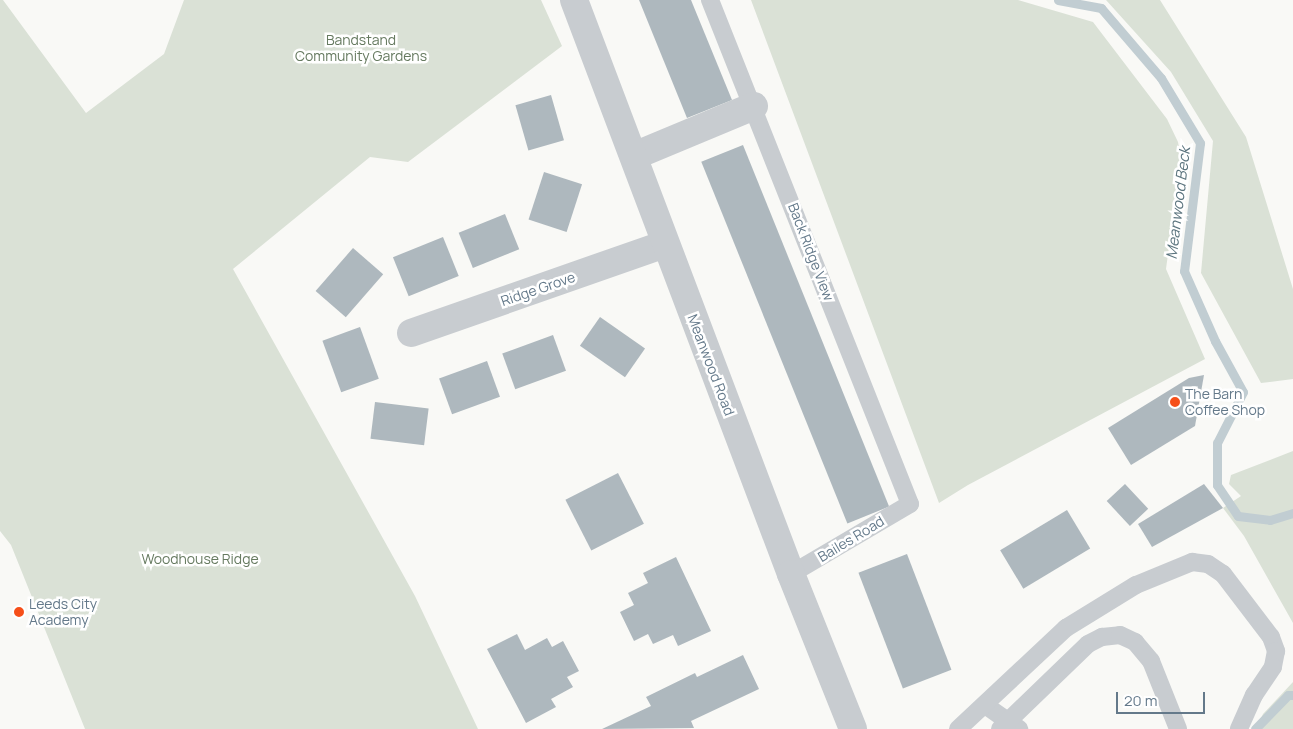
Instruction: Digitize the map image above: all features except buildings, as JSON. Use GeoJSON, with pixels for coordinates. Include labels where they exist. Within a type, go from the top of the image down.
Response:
{"type":"FeatureCollection","features":[{"type":"Feature","properties":{"kind":"street","name":"Meanwood Road"},"geometry":{"type":"LineString","coordinates":[[574,0],[791,574],[853,729]]}},
{"type":"Feature","properties":{"kind":"street"},"geometry":{"type":"LineString","coordinates":[[634,156],[754,106]]}},
{"type":"Feature","properties":{"kind":"street","name":"Ridge Grove"},"geometry":{"type":"LineString","coordinates":[[411,333],[665,244]]}},
{"type":"Feature","properties":{"kind":"lane","name":"Back Ridge View"},"geometry":{"type":"LineString","coordinates":[[710,0],[754,106],[910,504]]}},
{"type":"Feature","properties":{"kind":"lane","name":"Bailes Road"},"geometry":{"type":"LineString","coordinates":[[791,574],[910,504]]}},
{"type":"Feature","properties":{"kind":"lane"},"geometry":{"type":"LineString","coordinates":[[958,729],[1066,628],[1136,585],[1192,562],[1208,564],[1223,574],[1271,637],[1276,651],[1273,667],[1254,695],[1238,729]]}},
{"type":"Feature","properties":{"kind":"lane"},"geometry":{"type":"LineString","coordinates":[[985,705],[1009,727],[1088,644],[1102,637],[1120,635],[1135,642],[1151,661],[1178,729]]}},
{"type":"Feature","properties":{"kind":"green space","name":"Woodhouse Ridge"},"geometry":{"type":"Polygon","coordinates":[[[0,0],[3,0],[86,113],[164,54],[184,0],[541,0],[562,46],[408,162],[370,157],[233,269],[415,596],[478,729],[85,729],[11,545],[0,531],[0,0]]]}},
{"type":"Feature","properties":{"kind":"green space"},"geometry":{"type":"Polygon","coordinates":[[[751,0],[1018,0],[1093,22],[1167,119],[1178,142],[1181,158],[1166,269],[1205,359],[968,485],[939,503],[751,0]]]}},
{"type":"Feature","properties":{"kind":"green space"},"geometry":{"type":"Polygon","coordinates":[[[1106,0],[1160,0],[1246,137],[1293,289],[1293,379],[1261,383],[1201,273],[1213,141],[1171,72],[1106,0]]]}},
{"type":"Feature","properties":{"kind":"green space"},"geometry":{"type":"Polygon","coordinates":[[[1293,451],[1293,623],[1244,536],[1223,508],[1241,496],[1229,484],[1231,475],[1293,451]]]}},
{"type":"Feature","properties":{"kind":"green space"},"geometry":{"type":"Polygon","coordinates":[[[1293,682],[1293,729],[1256,729],[1263,714],[1293,682]]]}},
{"type":"Feature","properties":{"kind":"waterway","name":"Meanwood Beck"},"geometry":{"type":"LineString","coordinates":[[1058,0],[1101,8],[1161,78],[1200,143],[1184,271],[1215,341],[1243,392],[1217,443],[1217,485],[1238,516],[1270,520],[1293,513]]}},
{"type":"Feature","properties":{"kind":"waterway","name":"Meanwood Beck"},"geometry":{"type":"LineString","coordinates":[[1255,729],[1288,695],[1293,695]]}},
{"type":"Feature","properties":{"kind":"place","name":"The Barn Coffee Shop"},"geometry":{"type":"Point","coordinates":[1175,402]}},
{"type":"Feature","properties":{"kind":"place","name":"Leeds City Academy"},"geometry":{"type":"Point","coordinates":[19,612]}},
{"type":"Feature","properties":{"kind":"park label","name":"Bandstand Community Gardens"},"geometry":{"type":"Point","coordinates":[361,48]}}]}
